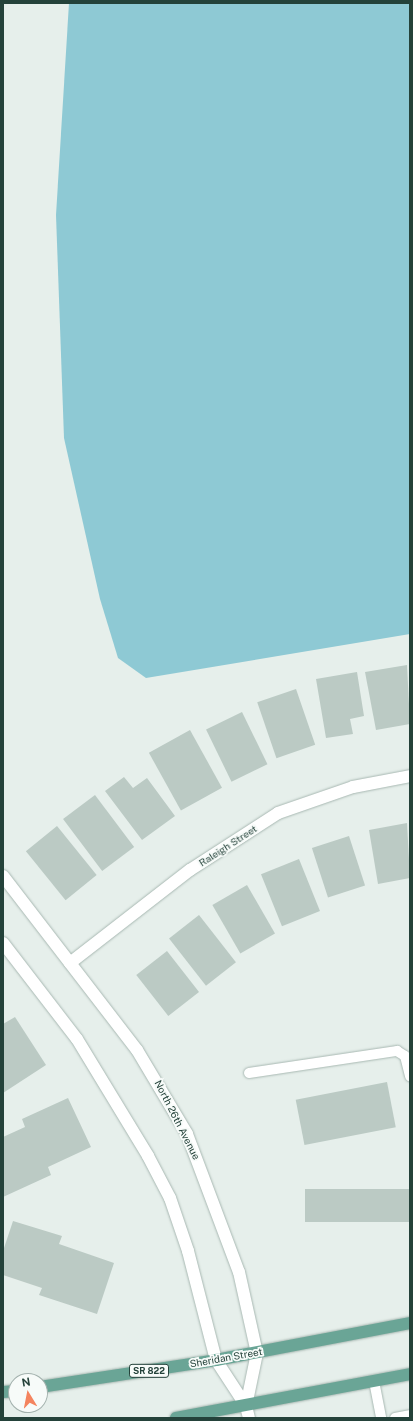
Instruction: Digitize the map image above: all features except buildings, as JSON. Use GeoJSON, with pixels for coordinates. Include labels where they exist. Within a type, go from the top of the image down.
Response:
{"type":"FeatureCollection","features":[{"type":"Feature","properties":{"kind":"main road","name":"Sheridan Street"},"geometry":{"type":"LineString","coordinates":[[48,1386],[257,1353],[410,1323]]}},
{"type":"Feature","properties":{"kind":"main road"},"geometry":{"type":"LineString","coordinates":[[176,1418],[410,1374]]}},
{"type":"Feature","properties":{"kind":"street","name":"Raleigh Street"},"geometry":{"type":"LineString","coordinates":[[70,963],[190,870],[278,813],[353,787],[410,776]]}},
{"type":"Feature","properties":{"kind":"street","name":"North 26th Avenue"},"geometry":{"type":"LineString","coordinates":[[3,876],[137,1050],[186,1134],[239,1272],[257,1353],[246,1406]]}},
{"type":"Feature","properties":{"kind":"street","name":"North 26th Avenue"},"geometry":{"type":"LineString","coordinates":[[3,943],[104,1079],[170,1198],[203,1300],[216,1360],[246,1406],[249,1418]]}},
{"type":"Feature","properties":{"kind":"lane"},"geometry":{"type":"LineString","coordinates":[[249,1073],[397,1051],[405,1056],[410,1076]]}},
{"type":"Feature","properties":{"kind":"lane"},"geometry":{"type":"LineString","coordinates":[[374,1381],[381,1418]]}},
{"type":"Feature","properties":{"kind":"lane"},"geometry":{"type":"LineString","coordinates":[[395,1418],[410,1415]]}},
{"type":"Feature","properties":{"kind":"water"},"geometry":{"type":"Polygon","coordinates":[[[69,3],[410,3],[410,634],[146,678],[118,658],[100,599],[64,438],[56,215],[69,3]]]}}]}
